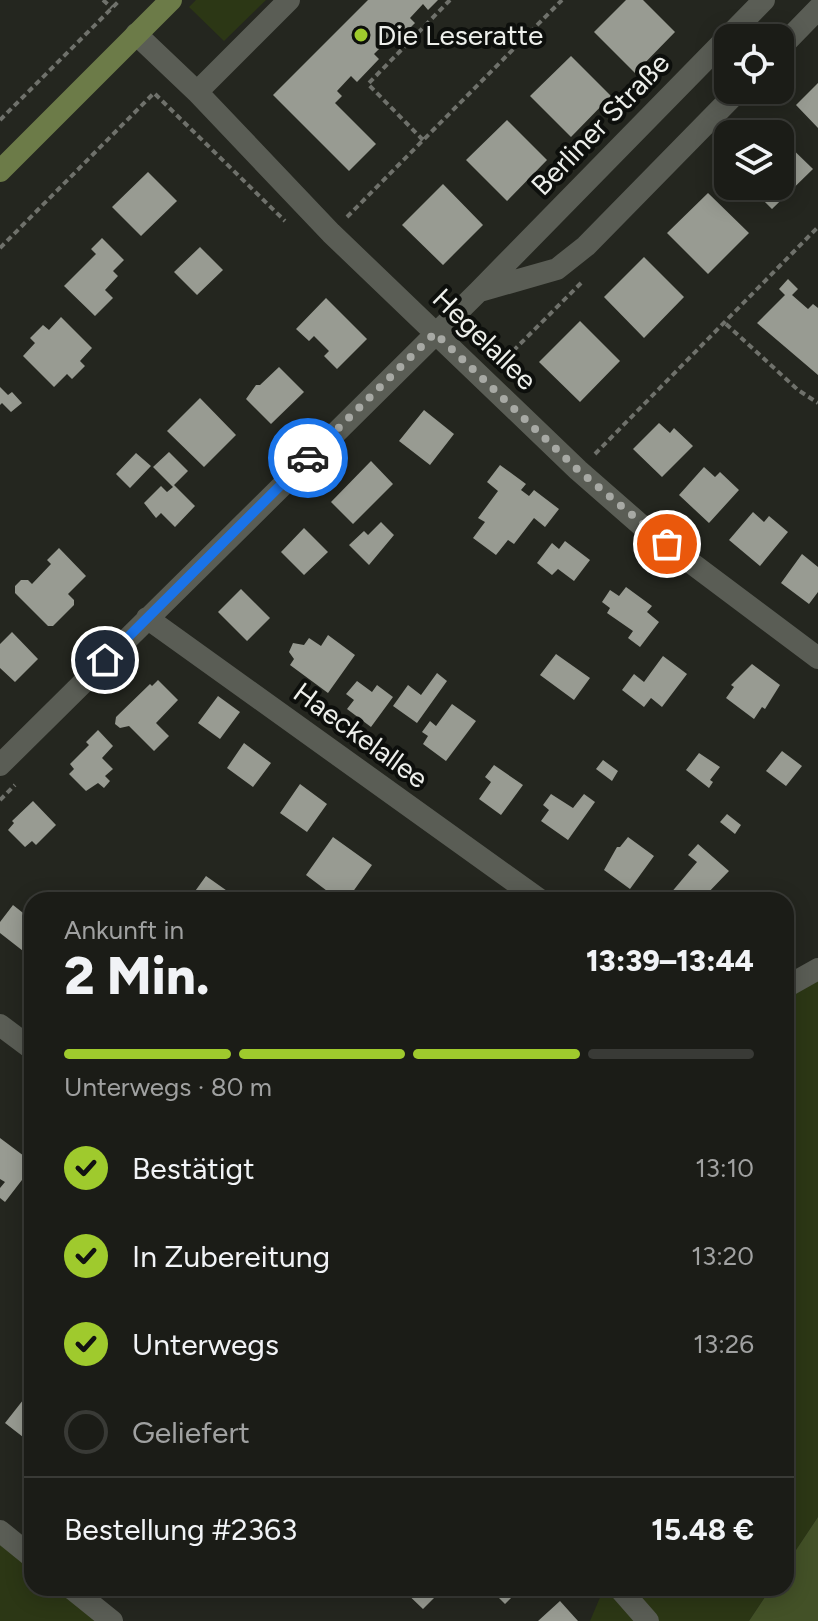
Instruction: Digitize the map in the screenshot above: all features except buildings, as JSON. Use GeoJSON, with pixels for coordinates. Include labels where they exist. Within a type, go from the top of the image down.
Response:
{"type":"FeatureCollection","features":[{"type":"Feature","properties":{"kind":"main road"},"geometry":{"type":"LineString","coordinates":[[0,171],[171,0]]}},
{"type":"Feature","properties":{"kind":"street"},"geometry":{"type":"LineString","coordinates":[[197,92],[289,0]]}},
{"type":"Feature","properties":{"kind":"street","name":"Berliner Straße"},"geometry":{"type":"LineString","coordinates":[[0,765],[479,291],[764,0]]}},
{"type":"Feature","properties":{"kind":"street"},"geometry":{"type":"LineString","coordinates":[[794,34],[818,9]]}},
{"type":"Feature","properties":{"kind":"street","name":"Hegelallee"},"geometry":{"type":"LineString","coordinates":[[136,34],[197,92],[331,233],[578,470],[642,526],[818,658]]}},
{"type":"Feature","properties":{"kind":"street","name":"Berliner Straße"},"geometry":{"type":"LineString","coordinates":[[479,291],[557,269],[586,246],[725,104]]}},
{"type":"Feature","properties":{"kind":"street","name":"Haeckelallee"},"geometry":{"type":"LineString","coordinates":[[147,618],[529,892]]}},
{"type":"Feature","properties":{"kind":"street"},"geometry":{"type":"LineString","coordinates":[[794,982],[818,969]]}},
{"type":"Feature","properties":{"kind":"street"},"geometry":{"type":"LineString","coordinates":[[0,1025],[24,1043]]}},
{"type":"Feature","properties":{"kind":"street"},"geometry":{"type":"LineString","coordinates":[[0,1531],[24,1550]]}},
{"type":"Feature","properties":{"kind":"street"},"geometry":{"type":"LineString","coordinates":[[81,1596],[112,1621]]}},
{"type":"Feature","properties":{"kind":"street"},"geometry":{"type":"LineString","coordinates":[[626,1596],[648,1621]]}},
{"type":"Feature","properties":{"kind":"path"},"geometry":{"type":"LineString","coordinates":[[103,0],[112,8]]}},
{"type":"Feature","properties":{"kind":"path"},"geometry":{"type":"LineString","coordinates":[[0,120],[120,0]]}},
{"type":"Feature","properties":{"kind":"path"},"geometry":{"type":"LineString","coordinates":[[423,140],[368,84],[450,0]]}},
{"type":"Feature","properties":{"kind":"path"},"geometry":{"type":"LineString","coordinates":[[331,233],[562,0]]}},
{"type":"Feature","properties":{"kind":"path"},"geometry":{"type":"LineString","coordinates":[[0,248],[154,93]]}},
{"type":"Feature","properties":{"kind":"path"},"geometry":{"type":"LineString","coordinates":[[578,470],[818,227]]}},
{"type":"Feature","properties":{"kind":"path"},"geometry":{"type":"LineString","coordinates":[[726,323],[798,390],[818,403]]}},
{"type":"Feature","properties":{"kind":"green space"},"geometry":{"type":"Polygon","coordinates":[[[196,0],[266,0],[224,41],[189,7],[196,0]]]}},
{"type":"Feature","properties":{"kind":"green space"},"geometry":{"type":"Polygon","coordinates":[[[818,971],[818,1517],[794,1553],[794,984],[818,971]]]}},
{"type":"Feature","properties":{"kind":"green space"},"geometry":{"type":"Polygon","coordinates":[[[818,1517],[818,1621],[749,1621],[766,1596],[794,1596],[794,1553],[818,1517]]]}},
{"type":"Feature","properties":{"kind":"green space"},"geometry":{"type":"Polygon","coordinates":[[[0,1531],[24,1550],[24,1596],[81,1596],[112,1621],[0,1621],[0,1531]]]}},
{"type":"Feature","properties":{"kind":"green space"},"geometry":{"type":"Polygon","coordinates":[[[601,1596],[766,1596],[749,1621],[590,1621],[601,1596]]]}},
{"type":"Feature","properties":{"kind":"way so far"},"geometry":{"type":"LineString","coordinates":[[308,458],[435,333],[578,470],[667,544]]}},
{"type":"Feature","properties":{"kind":"place","name":"Die Leseratte"},"geometry":{"type":"Point","coordinates":[361,35]}},
{"type":"Feature","properties":{"kind":"route"},"geometry":{"type":"LineString","coordinates":[[105,660],[308,458]]}}]}
